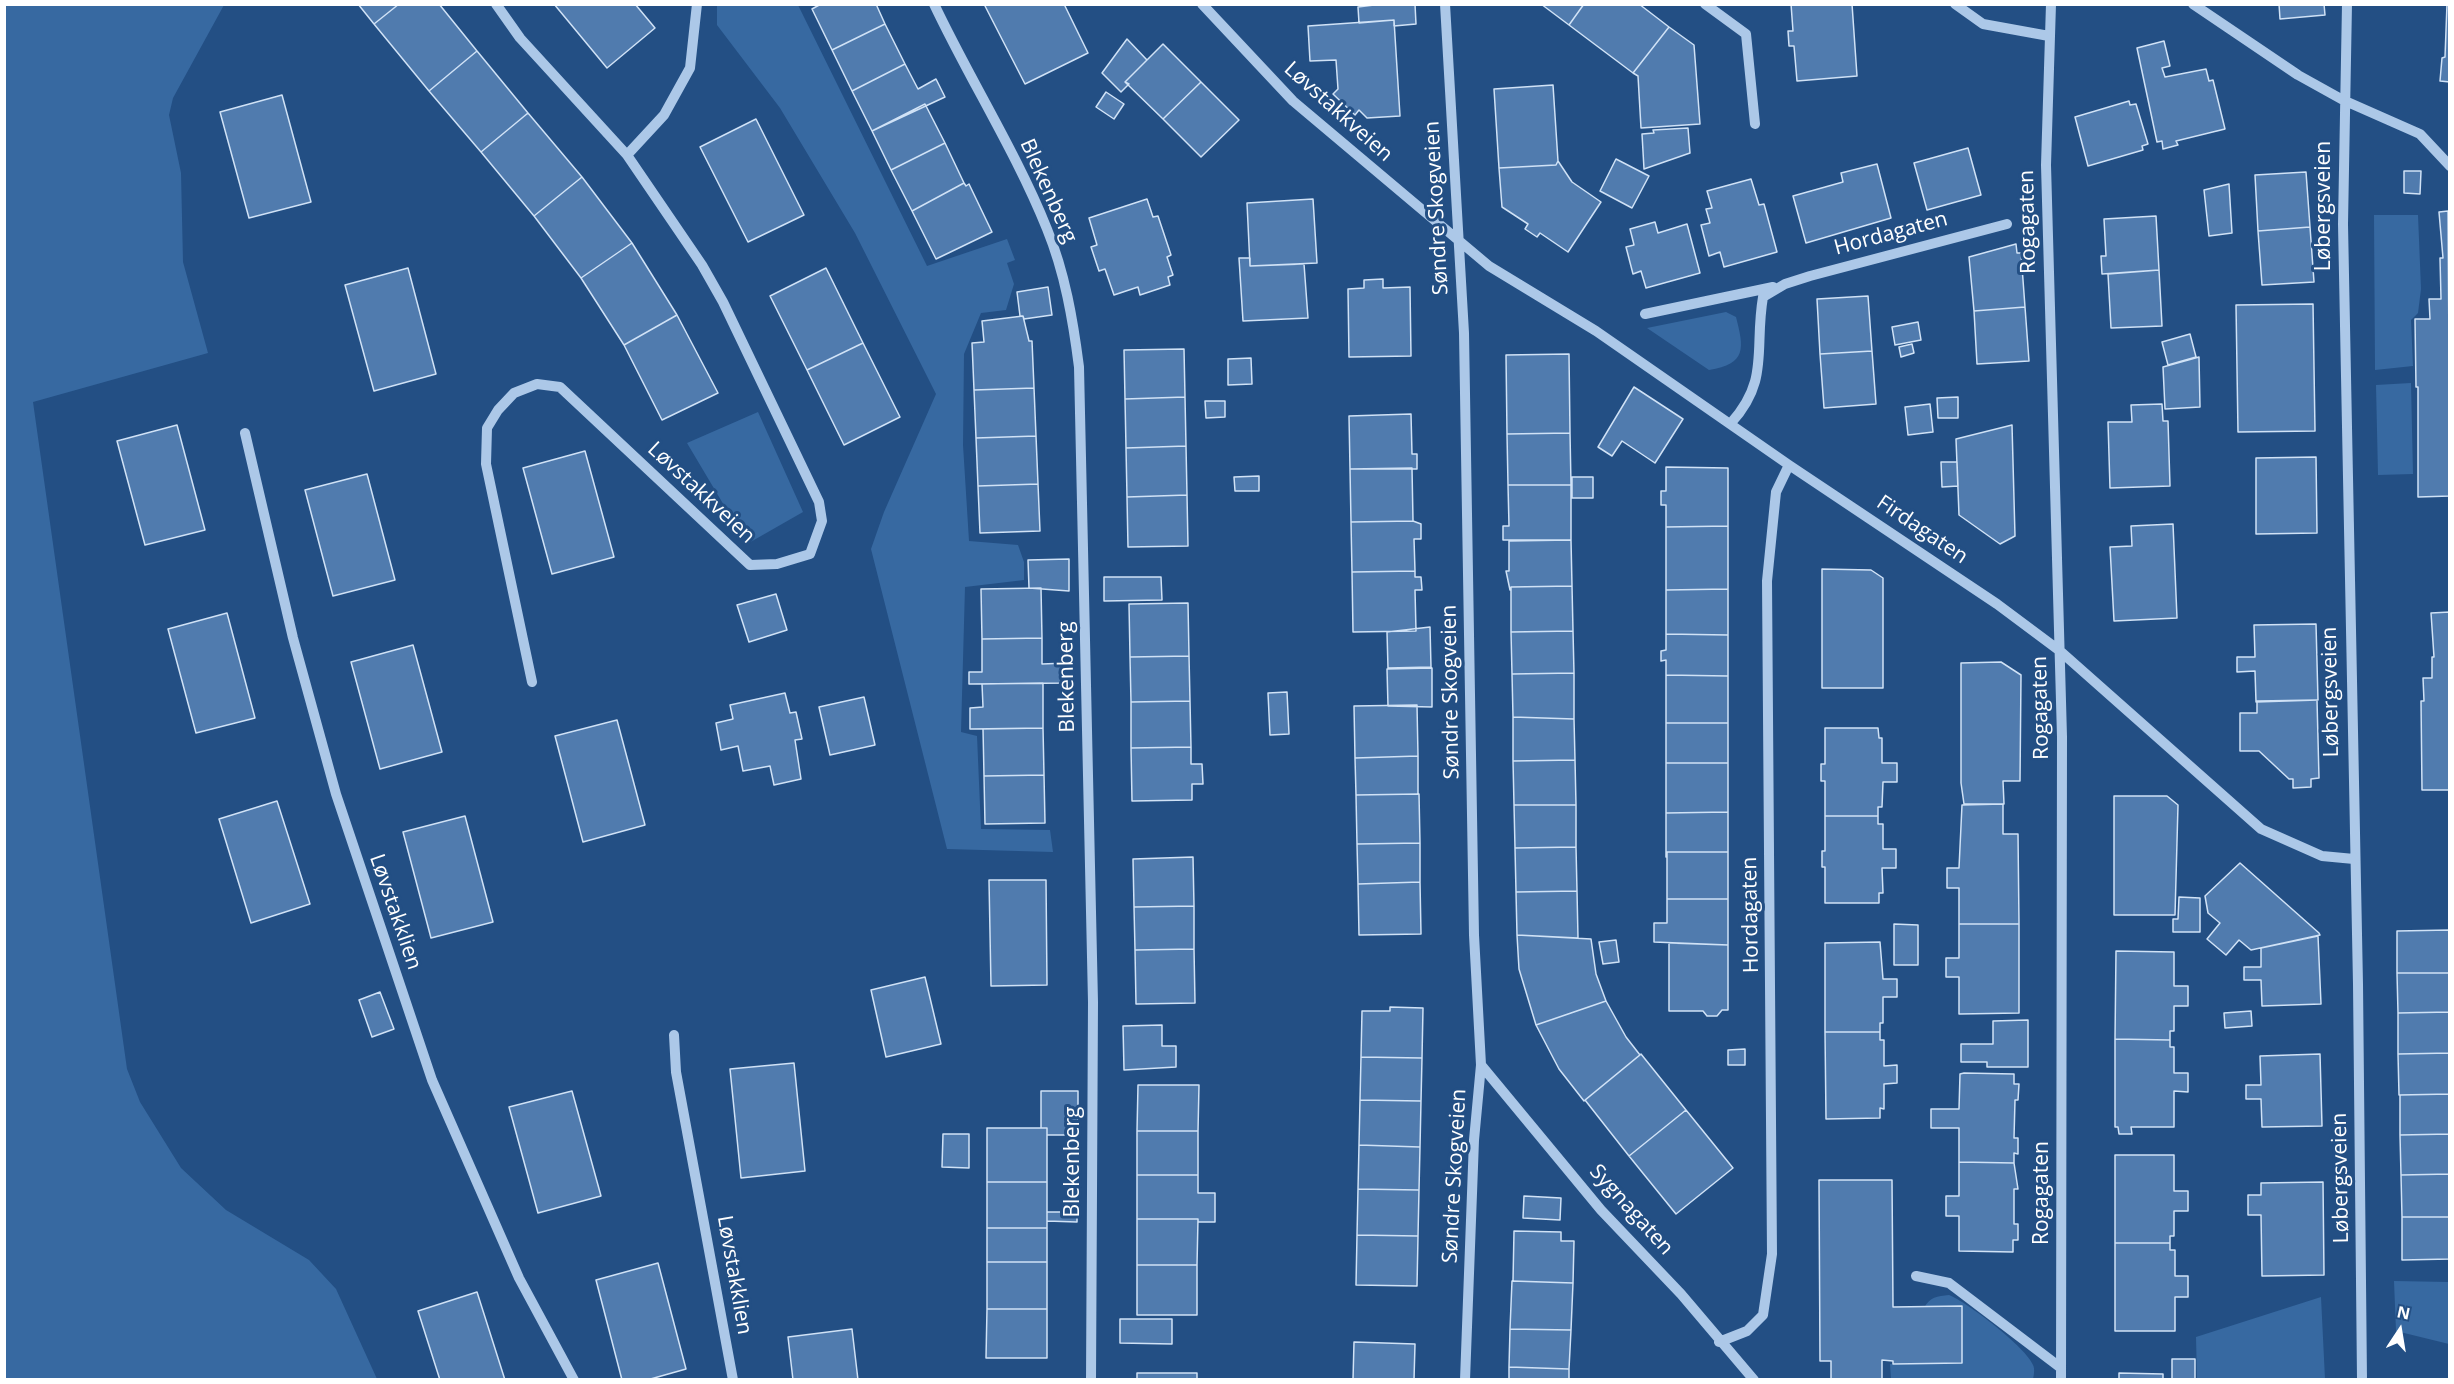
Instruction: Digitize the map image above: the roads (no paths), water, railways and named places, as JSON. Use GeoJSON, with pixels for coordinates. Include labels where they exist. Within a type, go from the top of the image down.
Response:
{"type":"FeatureCollection","features":[{"type":"Feature","properties":{"kind":"street","name":"Løvstakkveien"},"geometry":{"type":"LineString","coordinates":[[496,4],[520,38],[627,155],[723,302],[819,502],[822,521],[810,554],[777,564],[750,565],[560,387],[537,384],[514,393],[498,410],[487,428],[486,464],[532,682]]}},
{"type":"Feature","properties":{"kind":"street"},"geometry":{"type":"LineString","coordinates":[[627,155],[664,115],[690,68],[697,4]]}},
{"type":"Feature","properties":{"kind":"street","name":"Blekenberg"},"geometry":{"type":"LineString","coordinates":[[934,4],[1027,185],[1048,231],[1071,315],[1079,367],[1093,1002],[1091,1380]]}},
{"type":"Feature","properties":{"kind":"street","name":"Løvstakkveien"},"geometry":{"type":"LineString","coordinates":[[1202,4],[1293,101],[1420,210],[1457,238]]}},
{"type":"Feature","properties":{"kind":"street","name":"Søndre Skogveien"},"geometry":{"type":"LineString","coordinates":[[1445,4],[1464,333],[1474,935],[1481,1065],[1474,1140],[1465,1380]]}},
{"type":"Feature","properties":{"kind":"street"},"geometry":{"type":"LineString","coordinates":[[1705,4],[1746,34],[1755,124]]}},
{"type":"Feature","properties":{"kind":"street"},"geometry":{"type":"LineString","coordinates":[[1955,4],[1983,24],[2049,36]]}},
{"type":"Feature","properties":{"kind":"street","name":"Rogagaten"},"geometry":{"type":"LineString","coordinates":[[2051,4],[2048,268],[2060,651],[2061,1374]]}},
{"type":"Feature","properties":{"kind":"street"},"geometry":{"type":"LineString","coordinates":[[2193,4],[2298,75],[2343,100],[2420,134],[2450,166]]}},
{"type":"Feature","properties":{"kind":"street","name":"Løbergsveien"},"geometry":{"type":"LineString","coordinates":[[2347,4],[2343,100],[2354,859],[2358,984],[2362,1380]]}},
{"type":"Feature","properties":{"kind":"street","name":"Hordagaten"},"geometry":{"type":"LineString","coordinates":[[1645,314],[1785,284],[2007,224]]}},
{"type":"Feature","properties":{"kind":"street","name":"Firdagaten"},"geometry":{"type":"LineString","coordinates":[[1457,238],[1489,266],[1596,331],[1789,465],[1997,604],[2060,651],[2261,829],[2322,856],[2354,859]]}},
{"type":"Feature","properties":{"kind":"street","name":"Hordagaten"},"geometry":{"type":"LineString","coordinates":[[1731,423],[1746,407],[1759,375],[1758,324],[1763,297],[1785,284]]}},
{"type":"Feature","properties":{"kind":"street","name":"Løvstakklien"},"geometry":{"type":"LineString","coordinates":[[245,433],[293,638],[336,794],[432,1080],[519,1278],[574,1380]]}},
{"type":"Feature","properties":{"kind":"street","name":"Hordagaten"},"geometry":{"type":"LineString","coordinates":[[1719,1342],[1747,1331],[1762,1315],[1772,1254],[1767,581],[1776,492],[1789,465]]}},
{"type":"Feature","properties":{"kind":"street","name":"Løvstakklien"},"geometry":{"type":"LineString","coordinates":[[674,1035],[676,1072],[733,1380]]}},
{"type":"Feature","properties":{"kind":"street","name":"Sygnagaten"},"geometry":{"type":"LineString","coordinates":[[1481,1065],[1601,1210],[1681,1294],[1719,1342],[1754,1380]]}},
{"type":"Feature","properties":{"kind":"street"},"geometry":{"type":"LineString","coordinates":[[1916,1276],[1949,1283],[2061,1374]]}}]}
